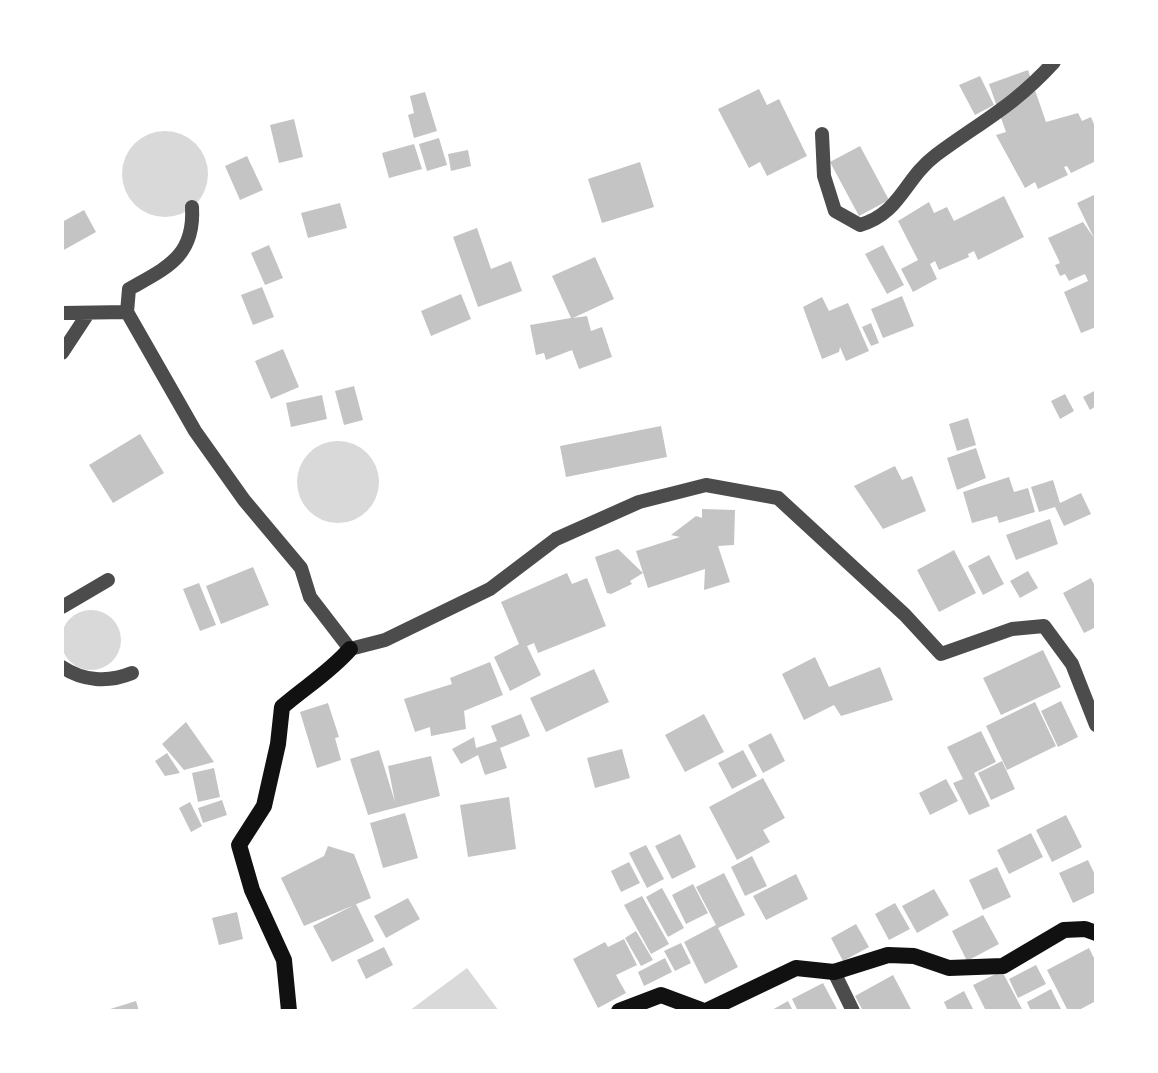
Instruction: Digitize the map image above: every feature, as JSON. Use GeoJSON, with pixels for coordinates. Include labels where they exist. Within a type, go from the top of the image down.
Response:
{"type":"FeatureCollection","features":[{"type":"Feature","properties":{"kind":"main road"},"geometry":{"type":"LineString","coordinates":[[289,1011],[284,960],[252,890],[239,845],[264,806],[282,707],[308,684],[331,671],[350,649]]}},
{"type":"Feature","properties":{"kind":"main road"},"geometry":{"type":"LineString","coordinates":[[619,1011],[661,995],[705,1011],[796,968],[834,972],[888,955],[914,956],[949,968],[1003,966],[1064,930],[1085,929],[1096,933]]}},
{"type":"Feature","properties":{"kind":"street"},"geometry":{"type":"LineString","coordinates":[[822,134],[824,176],[835,211],[860,225],[892,210],[905,189],[934,157],[1025,94],[1054,62]]}},
{"type":"Feature","properties":{"kind":"street"},"geometry":{"type":"LineString","coordinates":[[192,207],[193,222],[177,262],[129,289],[127,312],[195,431],[244,500],[301,568],[310,597],[350,649],[385,640],[490,589],[556,539],[639,502],[706,485],[778,498],[905,615],[941,654],[1012,629],[1044,626],[1072,664],[1096,725]]}},
{"type":"Feature","properties":{"kind":"street"},"geometry":{"type":"LineString","coordinates":[[62,313],[127,312]]}},
{"type":"Feature","properties":{"kind":"street"},"geometry":{"type":"LineString","coordinates":[[62,353],[87,315]]}},
{"type":"Feature","properties":{"kind":"street"},"geometry":{"type":"LineString","coordinates":[[62,607],[108,580]]}},
{"type":"Feature","properties":{"kind":"street"},"geometry":{"type":"LineString","coordinates":[[62,667],[80,677],[114,680],[132,673]]}},
{"type":"Feature","properties":{"kind":"street"},"geometry":{"type":"LineString","coordinates":[[834,972],[853,1011]]}},
{"type":"Feature","properties":{"kind":"shaded area"},"geometry":{"type":"Polygon","coordinates":[[[165,131],[181,135],[195,144],[204,158],[208,174],[204,190],[195,204],[181,213],[165,217],[149,213],[135,204],[126,190],[122,174],[126,158],[135,144],[149,135],[165,131]]]}},
{"type":"Feature","properties":{"kind":"shaded area"},"geometry":{"type":"Polygon","coordinates":[[[338,441],[354,444],[367,453],[376,466],[379,482],[376,498],[367,511],[354,520],[338,523],[322,520],[309,511],[300,498],[297,482],[300,466],[309,453],[322,444],[338,441]]]}},
{"type":"Feature","properties":{"kind":"shaded area"},"geometry":{"type":"Polygon","coordinates":[[[91,610],[103,612],[112,619],[119,628],[119,652],[112,661],[103,668],[91,670],[79,668],[70,661],[63,652],[61,640],[63,628],[70,619],[79,612],[91,610]]]}},
{"type":"Feature","properties":{"kind":"shaded area"},"geometry":{"type":"Polygon","coordinates":[[[467,968],[499,1011],[409,1011],[467,968]]]}},
{"type":"Feature","properties":{"kind":"building"},"geometry":{"type":"Polygon","coordinates":[[[1028,70],[1046,122],[1078,113],[1082,121],[1091,117],[1096,129],[1096,161],[1071,173],[1067,166],[1064,167],[1068,175],[1038,189],[1035,182],[1025,188],[996,135],[1006,132],[989,84],[1028,70]]]}},
{"type":"Feature","properties":{"kind":"building"},"geometry":{"type":"Polygon","coordinates":[[[980,76],[994,105],[975,115],[959,85],[980,76]]]}},
{"type":"Feature","properties":{"kind":"building"},"geometry":{"type":"Polygon","coordinates":[[[759,89],[767,105],[779,99],[807,156],[767,176],[760,162],[749,168],[718,109],[759,89]]]}},
{"type":"Feature","properties":{"kind":"building"},"geometry":{"type":"Polygon","coordinates":[[[425,92],[437,131],[414,138],[408,115],[414,113],[410,96],[425,92]]]}},
{"type":"Feature","properties":{"kind":"building"},"geometry":{"type":"Polygon","coordinates":[[[294,119],[303,157],[279,163],[270,125],[294,119]]]}},
{"type":"Feature","properties":{"kind":"building"},"geometry":{"type":"Polygon","coordinates":[[[439,138],[447,165],[427,171],[419,144],[439,138]]]}},
{"type":"Feature","properties":{"kind":"building"},"geometry":{"type":"Polygon","coordinates":[[[414,144],[422,169],[389,178],[382,153],[414,144]]]}},
{"type":"Feature","properties":{"kind":"building"},"geometry":{"type":"Polygon","coordinates":[[[860,146],[889,200],[859,216],[830,162],[860,146]]]}},
{"type":"Feature","properties":{"kind":"building"},"geometry":{"type":"Polygon","coordinates":[[[468,150],[471,166],[451,171],[448,154],[468,150]]]}},
{"type":"Feature","properties":{"kind":"building"},"geometry":{"type":"Polygon","coordinates":[[[247,156],[263,190],[240,200],[225,166],[247,156]]]}},
{"type":"Feature","properties":{"kind":"building"},"geometry":{"type":"Polygon","coordinates":[[[640,162],[654,207],[602,223],[588,179],[640,162]]]}},
{"type":"Feature","properties":{"kind":"building"},"geometry":{"type":"Polygon","coordinates":[[[1096,194],[1096,327],[1081,333],[1064,292],[1088,281],[1085,274],[1069,281],[1065,274],[1060,276],[1055,265],[1060,263],[1048,238],[1083,222],[1094,238],[1077,203],[1096,194]]]}},
{"type":"Feature","properties":{"kind":"building"},"geometry":{"type":"Polygon","coordinates":[[[1004,196],[1024,237],[978,260],[974,251],[968,254],[969,257],[939,270],[935,261],[930,264],[937,279],[913,292],[901,269],[918,260],[898,221],[929,202],[934,213],[947,207],[954,221],[1004,196]]]}},
{"type":"Feature","properties":{"kind":"building"},"geometry":{"type":"Polygon","coordinates":[[[340,203],[347,228],[308,238],[301,213],[340,203]]]}},
{"type":"Feature","properties":{"kind":"building"},"geometry":{"type":"Polygon","coordinates":[[[84,210],[96,232],[62,251],[62,222],[84,210]]]}},
{"type":"Feature","properties":{"kind":"building"},"geometry":{"type":"Polygon","coordinates":[[[477,228],[491,269],[511,261],[522,291],[478,307],[453,237],[477,228]]]}},
{"type":"Feature","properties":{"kind":"building"},"geometry":{"type":"Polygon","coordinates":[[[269,245],[283,278],[265,285],[251,253],[269,245]]]}},
{"type":"Feature","properties":{"kind":"building"},"geometry":{"type":"Polygon","coordinates":[[[883,245],[904,285],[887,294],[865,254],[883,245]]]}},
{"type":"Feature","properties":{"kind":"building"},"geometry":{"type":"Polygon","coordinates":[[[595,257],[614,299],[573,318],[587,316],[591,331],[602,327],[612,357],[579,369],[572,350],[546,360],[544,353],[536,355],[530,325],[571,318],[552,276],[595,257]]]}},
{"type":"Feature","properties":{"kind":"building"},"geometry":{"type":"Polygon","coordinates":[[[262,287],[274,317],[253,325],[241,295],[262,287]]]}},
{"type":"Feature","properties":{"kind":"building"},"geometry":{"type":"Polygon","coordinates":[[[461,294],[471,319],[431,336],[421,311],[461,294]]]}},
{"type":"Feature","properties":{"kind":"building"},"geometry":{"type":"Polygon","coordinates":[[[902,296],[914,326],[883,338],[871,309],[902,296]]]}},
{"type":"Feature","properties":{"kind":"building"},"geometry":{"type":"Polygon","coordinates":[[[822,297],[829,311],[848,303],[869,351],[846,361],[840,347],[839,352],[822,359],[803,307],[822,297]]]}},
{"type":"Feature","properties":{"kind":"building"},"geometry":{"type":"Polygon","coordinates":[[[871,323],[879,343],[871,346],[862,327],[871,323]]]}},
{"type":"Feature","properties":{"kind":"building"},"geometry":{"type":"Polygon","coordinates":[[[283,349],[299,387],[271,399],[255,361],[283,349]]]}},
{"type":"Feature","properties":{"kind":"building"},"geometry":{"type":"Polygon","coordinates":[[[354,386],[363,420],[344,425],[335,391],[354,386]]]}},
{"type":"Feature","properties":{"kind":"building"},"geometry":{"type":"Polygon","coordinates":[[[1096,390],[1096,406],[1090,410],[1083,397],[1096,390]]]}},
{"type":"Feature","properties":{"kind":"building"},"geometry":{"type":"Polygon","coordinates":[[[1065,394],[1074,411],[1060,419],[1051,401],[1065,394]]]}},
{"type":"Feature","properties":{"kind":"building"},"geometry":{"type":"Polygon","coordinates":[[[322,395],[327,419],[291,427],[286,403],[322,395]]]}},
{"type":"Feature","properties":{"kind":"building"},"geometry":{"type":"Polygon","coordinates":[[[968,418],[976,445],[957,451],[949,424],[968,418]]]}},
{"type":"Feature","properties":{"kind":"building"},"geometry":{"type":"Polygon","coordinates":[[[661,426],[667,457],[566,477],[560,446],[661,426]]]}},
{"type":"Feature","properties":{"kind":"building"},"geometry":{"type":"Polygon","coordinates":[[[140,434],[164,473],[113,503],[89,465],[140,434]]]}},
{"type":"Feature","properties":{"kind":"building"},"geometry":{"type":"Polygon","coordinates":[[[976,448],[986,478],[957,490],[947,458],[976,448]]]}},
{"type":"Feature","properties":{"kind":"building"},"geometry":{"type":"Polygon","coordinates":[[[895,466],[902,480],[912,476],[926,511],[883,529],[854,486],[895,466]]]}},
{"type":"Feature","properties":{"kind":"building"},"geometry":{"type":"Polygon","coordinates":[[[1009,477],[1014,492],[1028,488],[1035,512],[999,523],[997,516],[972,523],[963,492],[1009,477]]]}},
{"type":"Feature","properties":{"kind":"building"},"geometry":{"type":"Polygon","coordinates":[[[1053,480],[1060,503],[1081,493],[1091,514],[1064,526],[1055,507],[1039,512],[1031,487],[1053,480]]]}},
{"type":"Feature","properties":{"kind":"building"},"geometry":{"type":"Polygon","coordinates":[[[702,509],[735,510],[734,545],[718,546],[730,582],[704,590],[705,569],[648,588],[636,551],[680,537],[671,535],[696,516],[702,518],[702,509]]]}},
{"type":"Feature","properties":{"kind":"building"},"geometry":{"type":"Polygon","coordinates":[[[1050,519],[1058,544],[1016,560],[1006,535],[1050,519]]]}},
{"type":"Feature","properties":{"kind":"building"},"geometry":{"type":"Polygon","coordinates":[[[618,549],[643,573],[630,581],[632,584],[611,594],[607,593],[595,557],[618,549]]]}},
{"type":"Feature","properties":{"kind":"building"},"geometry":{"type":"Polygon","coordinates":[[[954,550],[976,593],[939,612],[917,570],[954,550]]]}},
{"type":"Feature","properties":{"kind":"building"},"geometry":{"type":"Polygon","coordinates":[[[989,555],[1004,584],[983,595],[968,566],[989,555]]]}},
{"type":"Feature","properties":{"kind":"building"},"geometry":{"type":"Polygon","coordinates":[[[253,567],[269,605],[221,624],[206,586],[253,567]]]}},
{"type":"Feature","properties":{"kind":"building"},"geometry":{"type":"Polygon","coordinates":[[[1028,571],[1038,588],[1020,598],[1010,581],[1028,571]]]}},
{"type":"Feature","properties":{"kind":"building"},"geometry":{"type":"Polygon","coordinates":[[[567,573],[572,584],[587,578],[606,626],[538,653],[534,643],[527,646],[541,675],[510,691],[494,657],[519,644],[501,602],[567,573]]]}},
{"type":"Feature","properties":{"kind":"building"},"geometry":{"type":"Polygon","coordinates":[[[1091,578],[1096,588],[1096,627],[1084,633],[1063,593],[1091,578]]]}},
{"type":"Feature","properties":{"kind":"building"},"geometry":{"type":"Polygon","coordinates":[[[199,583],[216,625],[200,631],[183,589],[199,583]]]}},
{"type":"Feature","properties":{"kind":"building"},"geometry":{"type":"Polygon","coordinates":[[[1043,650],[1061,687],[1001,715],[983,678],[1043,650]]]}},
{"type":"Feature","properties":{"kind":"building"},"geometry":{"type":"Polygon","coordinates":[[[815,657],[829,687],[880,667],[893,700],[841,716],[834,705],[804,720],[782,674],[815,657]]]}},
{"type":"Feature","properties":{"kind":"building"},"geometry":{"type":"Polygon","coordinates":[[[490,662],[503,695],[464,711],[466,729],[431,736],[430,727],[415,732],[404,699],[452,684],[450,678],[490,662]]]}},
{"type":"Feature","properties":{"kind":"building"},"geometry":{"type":"Polygon","coordinates":[[[594,669],[609,702],[546,732],[530,698],[594,669]]]}},
{"type":"Feature","properties":{"kind":"building"},"geometry":{"type":"Polygon","coordinates":[[[1061,701],[1078,737],[1058,747],[1041,711],[1061,701]]]}},
{"type":"Feature","properties":{"kind":"building"},"geometry":{"type":"Polygon","coordinates":[[[1035,702],[1056,746],[1007,770],[986,726],[1035,702]]]}},
{"type":"Feature","properties":{"kind":"building"},"geometry":{"type":"Polygon","coordinates":[[[328,703],[339,737],[335,738],[341,760],[317,768],[300,712],[328,703]]]}},
{"type":"Feature","properties":{"kind":"building"},"geometry":{"type":"Polygon","coordinates":[[[521,714],[530,736],[500,748],[507,768],[485,775],[478,755],[461,764],[452,749],[474,737],[476,748],[497,741],[491,726],[521,714]]]}},
{"type":"Feature","properties":{"kind":"building"},"geometry":{"type":"Polygon","coordinates":[[[704,714],[724,752],[685,772],[665,735],[704,714]]]}},
{"type":"Feature","properties":{"kind":"building"},"geometry":{"type":"Polygon","coordinates":[[[186,722],[214,762],[184,770],[162,744],[186,722]]]}},
{"type":"Feature","properties":{"kind":"building"},"geometry":{"type":"Polygon","coordinates":[[[981,731],[996,762],[974,773],[990,806],[969,815],[953,783],[963,779],[947,747],[981,731]]]}},
{"type":"Feature","properties":{"kind":"building"},"geometry":{"type":"Polygon","coordinates":[[[771,733],[785,761],[763,773],[748,745],[771,733]]]}},
{"type":"Feature","properties":{"kind":"building"},"geometry":{"type":"Polygon","coordinates":[[[622,749],[630,778],[595,788],[587,758],[622,749]]]}},
{"type":"Feature","properties":{"kind":"building"},"geometry":{"type":"Polygon","coordinates":[[[379,750],[395,802],[388,766],[431,756],[440,796],[368,815],[350,759],[379,750]]]}},
{"type":"Feature","properties":{"kind":"building"},"geometry":{"type":"Polygon","coordinates":[[[743,750],[757,776],[732,789],[718,763],[743,750]]]}},
{"type":"Feature","properties":{"kind":"building"},"geometry":{"type":"Polygon","coordinates":[[[167,753],[180,773],[165,776],[155,761],[167,753]]]}},
{"type":"Feature","properties":{"kind":"building"},"geometry":{"type":"Polygon","coordinates":[[[1002,761],[1015,789],[991,800],[978,773],[1002,761]]]}},
{"type":"Feature","properties":{"kind":"building"},"geometry":{"type":"Polygon","coordinates":[[[214,768],[220,797],[198,802],[192,773],[214,768]]]}},
{"type":"Feature","properties":{"kind":"building"},"geometry":{"type":"Polygon","coordinates":[[[763,778],[785,818],[763,830],[770,842],[737,860],[709,807],[763,778]]]}},
{"type":"Feature","properties":{"kind":"building"},"geometry":{"type":"Polygon","coordinates":[[[946,779],[958,801],[930,815],[919,793],[946,779]]]}},
{"type":"Feature","properties":{"kind":"building"},"geometry":{"type":"Polygon","coordinates":[[[509,797],[516,849],[468,857],[460,805],[509,797]]]}},
{"type":"Feature","properties":{"kind":"building"},"geometry":{"type":"Polygon","coordinates":[[[222,800],[227,815],[203,823],[198,808],[222,800]]]}},
{"type":"Feature","properties":{"kind":"building"},"geometry":{"type":"Polygon","coordinates":[[[190,802],[202,826],[191,832],[179,808],[190,802]]]}},
{"type":"Feature","properties":{"kind":"building"},"geometry":{"type":"Polygon","coordinates":[[[405,813],[418,858],[383,868],[370,823],[405,813]]]}},
{"type":"Feature","properties":{"kind":"building"},"geometry":{"type":"Polygon","coordinates":[[[1066,815],[1082,847],[1052,862],[1036,830],[1066,815]]]}},
{"type":"Feature","properties":{"kind":"building"},"geometry":{"type":"Polygon","coordinates":[[[1031,833],[1043,857],[1009,874],[997,850],[1031,833]]]}},
{"type":"Feature","properties":{"kind":"building"},"geometry":{"type":"Polygon","coordinates":[[[680,834],[696,867],[672,879],[655,846],[680,834]]]}},
{"type":"Feature","properties":{"kind":"building"},"geometry":{"type":"Polygon","coordinates":[[[646,845],[664,879],[647,888],[629,853],[646,845]]]}},
{"type":"Feature","properties":{"kind":"building"},"geometry":{"type":"Polygon","coordinates":[[[328,846],[354,854],[371,898],[304,926],[281,878],[324,856],[328,846]]]}},
{"type":"Feature","properties":{"kind":"building"},"geometry":{"type":"Polygon","coordinates":[[[752,856],[767,886],[745,896],[731,867],[752,856]]]}},
{"type":"Feature","properties":{"kind":"building"},"geometry":{"type":"Polygon","coordinates":[[[1088,860],[1096,877],[1096,892],[1073,903],[1059,873],[1088,860]]]}},
{"type":"Feature","properties":{"kind":"building"},"geometry":{"type":"Polygon","coordinates":[[[629,862],[640,883],[621,892],[611,871],[629,862]]]}},
{"type":"Feature","properties":{"kind":"building"},"geometry":{"type":"Polygon","coordinates":[[[997,867],[1011,897],[983,910],[969,880],[997,867]]]}},
{"type":"Feature","properties":{"kind":"building"},"geometry":{"type":"Polygon","coordinates":[[[724,873],[745,915],[718,928],[738,967],[705,984],[684,942],[716,925],[696,887],[724,873]]]}},
{"type":"Feature","properties":{"kind":"building"},"geometry":{"type":"Polygon","coordinates":[[[796,874],[808,899],[766,920],[753,896],[796,874]]]}},
{"type":"Feature","properties":{"kind":"building"},"geometry":{"type":"Polygon","coordinates":[[[693,884],[708,913],[686,924],[672,895],[693,884]]]}},
{"type":"Feature","properties":{"kind":"building"},"geometry":{"type":"Polygon","coordinates":[[[662,888],[684,928],[668,937],[646,897],[662,888]]]}},
{"type":"Feature","properties":{"kind":"building"},"geometry":{"type":"Polygon","coordinates":[[[934,889],[949,915],[917,933],[902,906],[934,889]]]}},
{"type":"Feature","properties":{"kind":"building"},"geometry":{"type":"Polygon","coordinates":[[[642,896],[669,944],[651,954],[624,905],[642,896]]]}},
{"type":"Feature","properties":{"kind":"building"},"geometry":{"type":"Polygon","coordinates":[[[408,898],[420,919],[386,938],[374,916],[408,898]]]}},
{"type":"Feature","properties":{"kind":"building"},"geometry":{"type":"Polygon","coordinates":[[[895,903],[910,929],[889,940],[875,914],[895,903]]]}},
{"type":"Feature","properties":{"kind":"building"},"geometry":{"type":"Polygon","coordinates":[[[356,904],[374,941],[332,962],[313,926],[356,904]]]}},
{"type":"Feature","properties":{"kind":"building"},"geometry":{"type":"Polygon","coordinates":[[[237,912],[243,939],[219,945],[212,918],[237,912]]]}},
{"type":"Feature","properties":{"kind":"building"},"geometry":{"type":"Polygon","coordinates":[[[983,915],[999,944],[967,961],[952,931],[983,915]]]}},
{"type":"Feature","properties":{"kind":"building"},"geometry":{"type":"Polygon","coordinates":[[[856,924],[869,947],[843,961],[831,938],[856,924]]]}},
{"type":"Feature","properties":{"kind":"building"},"geometry":{"type":"Polygon","coordinates":[[[636,931],[653,960],[641,966],[625,938],[636,931]]]}},
{"type":"Feature","properties":{"kind":"building"},"geometry":{"type":"Polygon","coordinates":[[[624,939],[637,965],[616,975],[626,993],[598,1008],[573,959],[605,942],[608,947],[624,939]]]}},
{"type":"Feature","properties":{"kind":"building"},"geometry":{"type":"Polygon","coordinates":[[[681,943],[691,963],[675,971],[664,951],[681,943]]]}},
{"type":"Feature","properties":{"kind":"building"},"geometry":{"type":"Polygon","coordinates":[[[384,947],[393,965],[366,979],[357,960],[384,947]]]}},
{"type":"Feature","properties":{"kind":"building"},"geometry":{"type":"Polygon","coordinates":[[[1089,948],[1096,962],[1096,1001],[1077,1011],[1068,1011],[1047,970],[1089,948]]]}},
{"type":"Feature","properties":{"kind":"building"},"geometry":{"type":"Polygon","coordinates":[[[665,958],[672,972],[644,986],[638,972],[665,958]]]}},
{"type":"Feature","properties":{"kind":"building"},"geometry":{"type":"Polygon","coordinates":[[[1036,965],[1046,984],[1018,998],[1009,979],[1036,965]]]}},
{"type":"Feature","properties":{"kind":"building"},"geometry":{"type":"Polygon","coordinates":[[[1002,971],[1023,1011],[986,1011],[973,985],[1002,971]]]}},
{"type":"Feature","properties":{"kind":"building"},"geometry":{"type":"Polygon","coordinates":[[[893,975],[912,1011],[863,1011],[855,996],[893,975]]]}},
{"type":"Feature","properties":{"kind":"building"},"geometry":{"type":"Polygon","coordinates":[[[823,983],[838,1011],[798,1011],[792,999],[823,983]]]}},
{"type":"Feature","properties":{"kind":"building"},"geometry":{"type":"Polygon","coordinates":[[[1051,989],[1062,1011],[1031,1011],[1027,1002],[1051,989]]]}},
{"type":"Feature","properties":{"kind":"building"},"geometry":{"type":"Polygon","coordinates":[[[964,991],[974,1011],[948,1011],[944,1002],[964,991]]]}},
{"type":"Feature","properties":{"kind":"building"},"geometry":{"type":"Polygon","coordinates":[[[136,1001],[139,1011],[107,1011],[107,1010],[136,1001]]]}},
{"type":"Feature","properties":{"kind":"building"},"geometry":{"type":"Polygon","coordinates":[[[788,1001],[793,1011],[770,1011],[788,1001]]]}}]}
